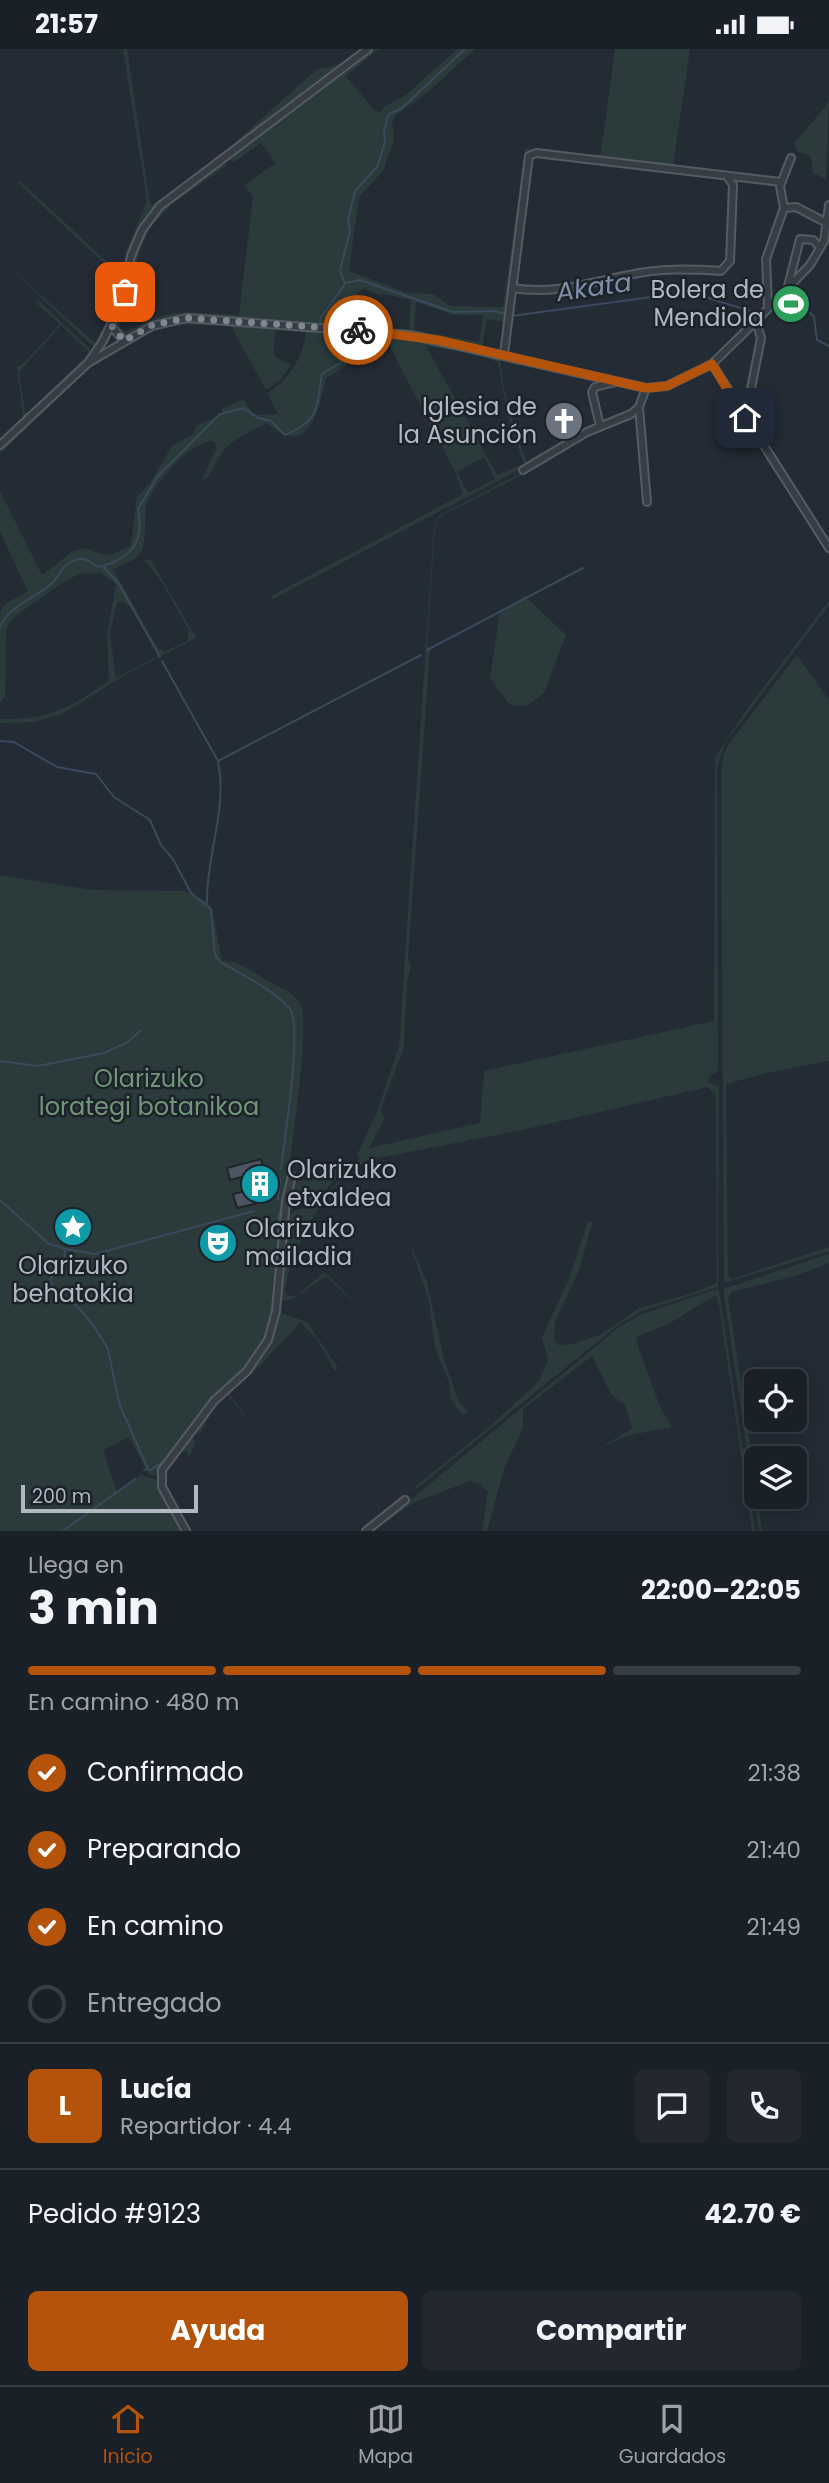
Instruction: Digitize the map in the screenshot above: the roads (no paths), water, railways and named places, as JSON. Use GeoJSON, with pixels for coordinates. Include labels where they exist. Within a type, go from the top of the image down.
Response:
{"type":"FeatureCollection","features":[{"type":"Feature","properties":{"kind":"street"},"geometry":{"type":"LineString","coordinates":[[88,363],[121,303],[131,256],[142,230],[160,207],[211,171],[368,49]]}},
{"type":"Feature","properties":{"kind":"street"},"geometry":{"type":"LineString","coordinates":[[504,355],[529,156],[536,153],[781,183]]}},
{"type":"Feature","properties":{"kind":"street"},"geometry":{"type":"LineString","coordinates":[[768,307],[766,259],[784,208],[781,183],[790,158]]}},
{"type":"Feature","properties":{"kind":"street"},"geometry":{"type":"LineString","coordinates":[[512,288],[537,292],[646,272],[689,269],[721,271],[730,261],[733,185],[727,176]]}},
{"type":"Feature","properties":{"kind":"street"},"geometry":{"type":"LineString","coordinates":[[0,445],[88,363],[152,325],[176,319],[328,327],[410,335],[646,388],[667,386],[712,364],[810,265],[824,243],[829,205]]}},
{"type":"Feature","properties":{"kind":"street"},"geometry":{"type":"LineString","coordinates":[[784,208],[796,207],[825,222]]}},
{"type":"Feature","properties":{"kind":"street"},"geometry":{"type":"LineString","coordinates":[[787,288],[800,239],[824,243]]}},
{"type":"Feature","properties":{"kind":"street"},"geometry":{"type":"LineString","coordinates":[[745,418],[761,338],[756,321]]}},
{"type":"Feature","properties":{"kind":"street"},"geometry":{"type":"LineString","coordinates":[[111,325],[124,341]]}},
{"type":"Feature","properties":{"kind":"street"},"geometry":{"type":"LineString","coordinates":[[712,364],[829,548]]}},
{"type":"Feature","properties":{"kind":"street"},"geometry":{"type":"LineString","coordinates":[[600,426],[592,392],[595,387],[618,381]]}},
{"type":"Feature","properties":{"kind":"street"},"geometry":{"type":"LineString","coordinates":[[646,388],[639,407],[647,502]]}},
{"type":"Feature","properties":{"kind":"street"},"geometry":{"type":"LineString","coordinates":[[523,470],[600,426],[631,414],[639,407]]}},
{"type":"Feature","properties":{"kind":"street"},"geometry":{"type":"LineString","coordinates":[[186,1531],[162,1487],[162,1470],[214,1401],[247,1371],[268,1340],[276,1311],[286,1201],[292,1176]]}},
{"type":"Feature","properties":{"kind":"street"},"geometry":{"type":"LineString","coordinates":[[366,1531],[405,1500]]}},
{"type":"Feature","properties":{"kind":"waterway"},"geometry":{"type":"LineString","coordinates":[[322,326],[320,319],[345,284],[340,270],[350,231],[348,220],[355,191],[377,167],[385,142],[384,130],[389,114],[402,108],[465,49]]}},
{"type":"Feature","properties":{"kind":"waterway","name":"Akata"},"geometry":{"type":"LineString","coordinates":[[346,283],[360,280],[453,312],[495,311],[505,314]]}},
{"type":"Feature","properties":{"kind":"waterway","name":"Akata"},"geometry":{"type":"LineString","coordinates":[[511,316],[689,292],[753,312],[763,310]]}},
{"type":"Feature","properties":{"kind":"waterway","name":"Akata"},"geometry":{"type":"LineString","coordinates":[[772,309],[808,311],[814,317],[817,340],[829,346]]}},
{"type":"Feature","properties":{"kind":"waterway"},"geometry":{"type":"LineString","coordinates":[[0,627],[11,612],[47,587],[70,562],[83,559],[98,567],[127,554],[137,540],[140,521],[138,509],[158,476],[220,414],[244,408],[258,418],[271,421],[285,435],[305,424],[315,411],[322,374],[340,363],[344,351],[324,331]]}},
{"type":"Feature","properties":{"kind":"waterway"},"geometry":{"type":"LineString","coordinates":[[103,566],[119,584],[160,657]]}},
{"type":"Feature","properties":{"kind":"waterway"},"geometry":{"type":"LineString","coordinates":[[427,650],[583,568]]}},
{"type":"Feature","properties":{"kind":"waterway"},"geometry":{"type":"LineString","coordinates":[[218,761],[421,655]]}},
{"type":"Feature","properties":{"kind":"waterway"},"geometry":{"type":"LineString","coordinates":[[162,661],[218,761],[219,815],[207,903]]}},
{"type":"Feature","properties":{"kind":"waterway"},"geometry":{"type":"LineString","coordinates":[[0,741],[14,742],[57,767],[96,774],[114,797],[150,820],[161,845],[173,859],[191,893],[211,909],[215,954],[219,961],[267,989],[290,1009],[295,1038],[294,1061],[281,1169]]}},
{"type":"Feature","properties":{"kind":"waterway"},"geometry":{"type":"LineString","coordinates":[[0,1061],[38,1066],[104,1053],[128,1042],[141,1030]]}},
{"type":"Feature","properties":{"kind":"waterway"},"geometry":{"type":"LineString","coordinates":[[278,1200],[280,1180]]}},
{"type":"Feature","properties":{"kind":"waterway"},"geometry":{"type":"LineString","coordinates":[[0,1200],[48,1243],[65,1249]]}},
{"type":"Feature","properties":{"kind":"waterway"},"geometry":{"type":"LineString","coordinates":[[144,1470],[148,1469],[119,1403],[108,1349],[77,1306],[59,1298],[50,1280],[64,1258],[65,1249],[95,1254],[254,1211]]}},
{"type":"Feature","properties":{"kind":"waterway"},"geometry":{"type":"LineString","coordinates":[[277,1264],[279,1213]]}},
{"type":"Feature","properties":{"kind":"waterway"},"geometry":{"type":"LineString","coordinates":[[271,1317],[276,1273]]}},
{"type":"Feature","properties":{"kind":"waterway"},"geometry":{"type":"LineString","coordinates":[[260,1346],[266,1336]]}},
{"type":"Feature","properties":{"kind":"waterway"},"geometry":{"type":"LineString","coordinates":[[242,1371],[251,1359]]}},
{"type":"Feature","properties":{"kind":"waterway"},"geometry":{"type":"LineString","coordinates":[[213,1397],[233,1380]]}},
{"type":"Feature","properties":{"kind":"waterway"},"geometry":{"type":"LineString","coordinates":[[150,1470],[163,1462]]}},
{"type":"Feature","properties":{"kind":"waterway"},"geometry":{"type":"LineString","coordinates":[[63,1531],[135,1479]]}},
{"type":"Feature","properties":{"kind":"waterway"},"geometry":{"type":"LineString","coordinates":[[168,1492],[191,1531]]}},
{"type":"Feature","properties":{"kind":"place","name":"Bolera de Mendiola"},"geometry":{"type":"Point","coordinates":[791,304]}},
{"type":"Feature","properties":{"kind":"place","name":"Iglesia de la Asunción"},"geometry":{"type":"Point","coordinates":[564,421]}},
{"type":"Feature","properties":{"kind":"place","name":"Olarizuko etxaldea"},"geometry":{"type":"Point","coordinates":[260,1184]}},
{"type":"Feature","properties":{"kind":"place","name":"Olarizuko behatokia"},"geometry":{"type":"Point","coordinates":[73,1227]}},
{"type":"Feature","properties":{"kind":"place","name":"Olarizuko mailadia"},"geometry":{"type":"Point","coordinates":[218,1243]}},
{"type":"Feature","properties":{"kind":"park label","name":"Olarizuko lorategi botanikoa"},"geometry":{"type":"Point","coordinates":[149,1093]}}]}
